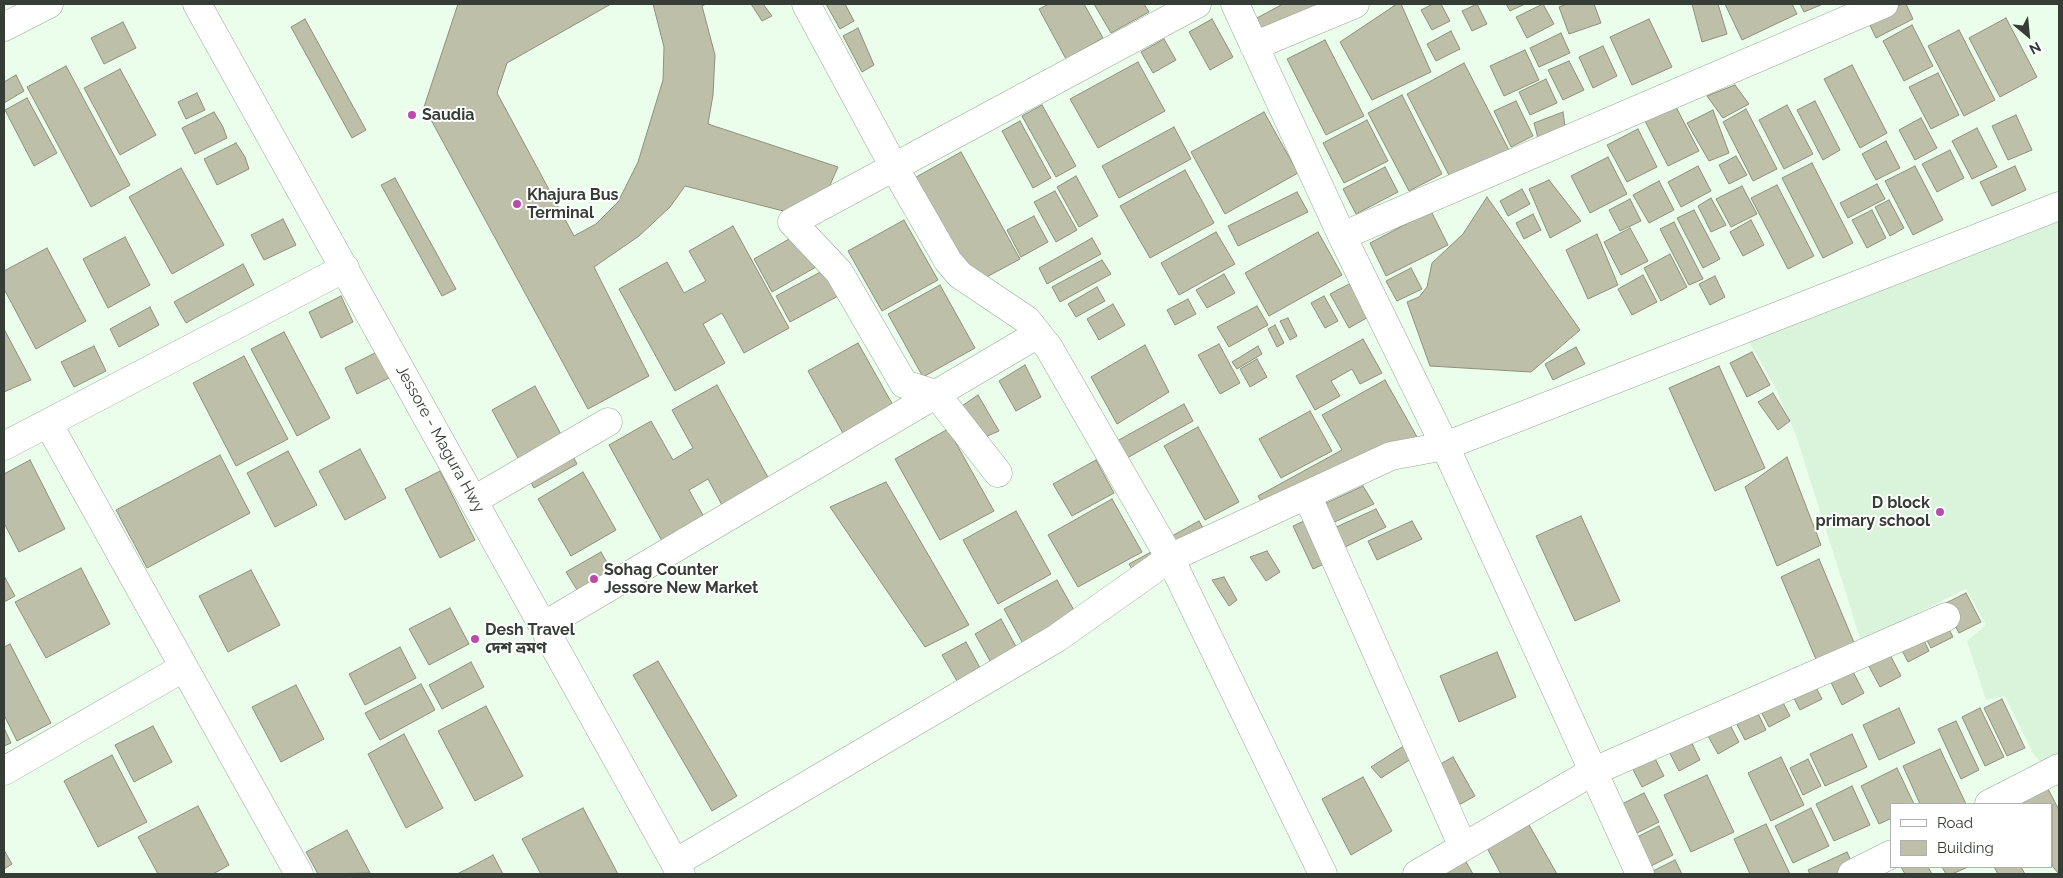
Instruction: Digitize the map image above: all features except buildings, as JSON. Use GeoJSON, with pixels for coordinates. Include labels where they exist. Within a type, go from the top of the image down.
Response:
{"type":"FeatureCollection","features":[{"type":"Feature","properties":{"kind":"main road"},"geometry":{"type":"LineString","coordinates":[[4,27],[49,4]]}},
{"type":"Feature","properties":{"kind":"main road","name":"Jessore - Magura Hwy"},"geometry":{"type":"LineString","coordinates":[[197,4],[346,268],[678,869]]}},
{"type":"Feature","properties":{"kind":"main road"},"geometry":{"type":"LineString","coordinates":[[806,4],[894,167],[948,261],[960,275],[1004,302],[1027,320],[1049,348],[1170,558],[1323,874]]}},
{"type":"Feature","properties":{"kind":"main road"},"geometry":{"type":"LineString","coordinates":[[998,473],[936,394],[904,384],[839,272],[792,222],[1197,4]]}},
{"type":"Feature","properties":{"kind":"main road"},"geometry":{"type":"LineString","coordinates":[[1235,4],[1342,236],[1445,446],[1640,874]]}},
{"type":"Feature","properties":{"kind":"main road"},"geometry":{"type":"LineString","coordinates":[[1254,46],[1355,4]]}},
{"type":"Feature","properties":{"kind":"main road"},"geometry":{"type":"LineString","coordinates":[[1342,236],[1884,4]]}},
{"type":"Feature","properties":{"kind":"main road"},"geometry":{"type":"LineString","coordinates":[[678,869],[1057,638],[1170,558],[1391,456],[1445,446],[2059,206]]}},
{"type":"Feature","properties":{"kind":"main road"},"geometry":{"type":"LineString","coordinates":[[4,446],[346,268]]}},
{"type":"Feature","properties":{"kind":"main road"},"geometry":{"type":"LineString","coordinates":[[544,626],[1038,334]]}},
{"type":"Feature","properties":{"kind":"main road"},"geometry":{"type":"LineString","coordinates":[[474,500],[608,422]]}},
{"type":"Feature","properties":{"kind":"main road"},"geometry":{"type":"LineString","coordinates":[[48,423],[299,874]]}},
{"type":"Feature","properties":{"kind":"main road"},"geometry":{"type":"LineString","coordinates":[[1307,495],[1463,847]]}},
{"type":"Feature","properties":{"kind":"main road"},"geometry":{"type":"LineString","coordinates":[[1417,874],[1592,772],[1946,617]]}},
{"type":"Feature","properties":{"kind":"main road"},"geometry":{"type":"LineString","coordinates":[[4,771],[183,668]]}},
{"type":"Feature","properties":{"kind":"main road"},"geometry":{"type":"LineString","coordinates":[[1991,803],[2059,768]]}},
{"type":"Feature","properties":{"kind":"main road"},"geometry":{"type":"LineString","coordinates":[[1852,874],[1890,855]]}},
{"type":"Feature","properties":{"kind":"shaded area","name":"D block primary school"},"geometry":{"type":"Polygon","coordinates":[[[2059,210],[2059,760],[2045,767],[2033,753],[2005,696],[1986,700],[1967,641],[1986,625],[1966,589],[1861,641],[1796,435],[1775,387],[1744,333],[2059,210]]]}},
{"type":"Feature","properties":{"kind":"place","name":"Saudia"},"geometry":{"type":"Point","coordinates":[412,115]}},
{"type":"Feature","properties":{"kind":"place","name":"Khajura Bus Terminal"},"geometry":{"type":"Point","coordinates":[517,204]}},
{"type":"Feature","properties":{"kind":"place","name":"D block primary school"},"geometry":{"type":"Point","coordinates":[1940,512]}},
{"type":"Feature","properties":{"kind":"place","name":"Sohag Counter Jessore New Market"},"geometry":{"type":"Point","coordinates":[594,579]}},
{"type":"Feature","properties":{"kind":"place","name":"Desh Travel দেশ ভ্রমণ"},"geometry":{"type":"Point","coordinates":[475,639]}}]}
